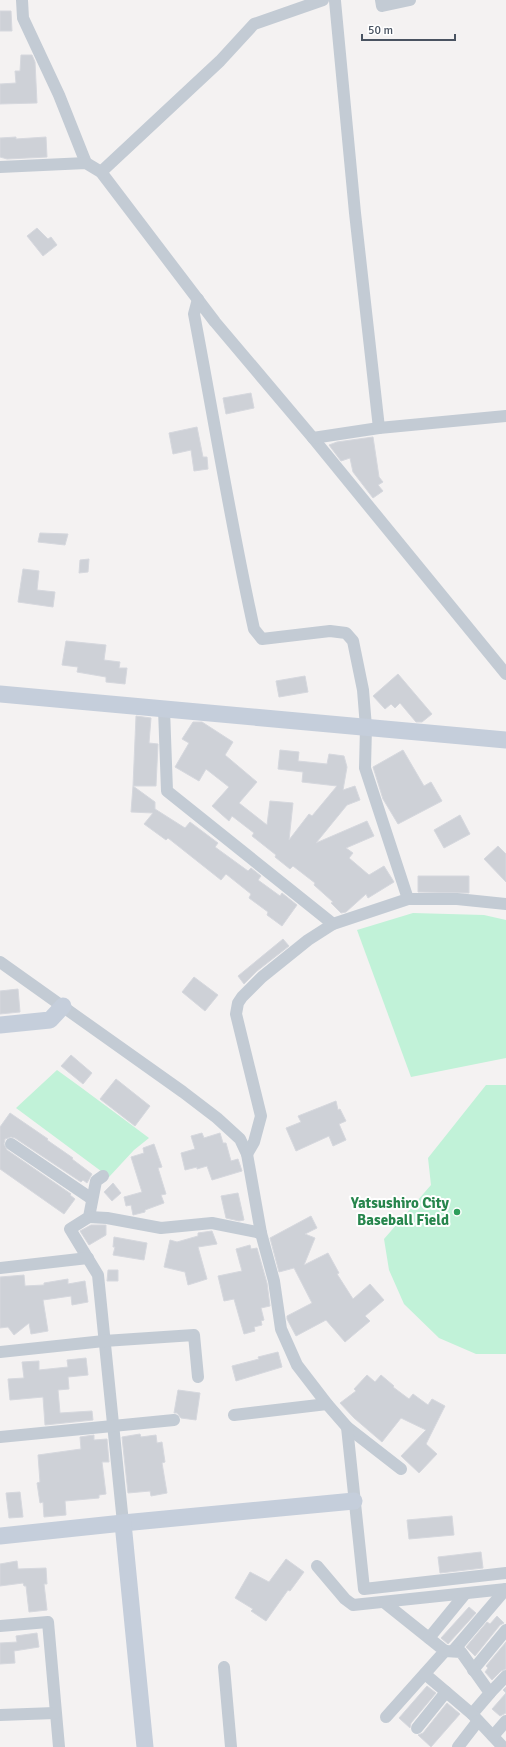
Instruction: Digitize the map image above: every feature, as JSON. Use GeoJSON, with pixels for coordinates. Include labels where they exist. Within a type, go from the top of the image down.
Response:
{"type":"FeatureCollection","features":[{"type":"Feature","properties":{"kind":"street"},"geometry":{"type":"LineString","coordinates":[[22,0],[23,18],[59,95],[86,163]]}},
{"type":"Feature","properties":{"kind":"street"},"geometry":{"type":"LineString","coordinates":[[101,172],[220,62],[254,24],[331,0],[379,428]]}},
{"type":"Feature","properties":{"kind":"street"},"geometry":{"type":"LineString","coordinates":[[380,0],[382,6],[410,0]]}},
{"type":"Feature","properties":{"kind":"street"},"geometry":{"type":"LineString","coordinates":[[0,167],[86,163],[101,172],[215,322],[314,438],[506,674]]}},
{"type":"Feature","properties":{"kind":"street"},"geometry":{"type":"LineString","coordinates":[[198,299],[194,314],[237,550],[254,629],[262,639],[330,631],[346,633],[353,641],[363,690],[366,727],[365,768],[408,899]]}},
{"type":"Feature","properties":{"kind":"street"},"geometry":{"type":"LineString","coordinates":[[314,438],[379,428],[506,416]]}},
{"type":"Feature","properties":{"kind":"street"},"geometry":{"type":"LineString","coordinates":[[0,694],[506,740]]}},
{"type":"Feature","properties":{"kind":"street"},"geometry":{"type":"LineString","coordinates":[[164,709],[167,791],[333,924]]}},
{"type":"Feature","properties":{"kind":"street"},"geometry":{"type":"LineString","coordinates":[[247,1154],[254,1142],[261,1116],[236,1014],[238,1003],[246,992],[281,960],[333,924],[408,899],[457,899],[506,904]]}},
{"type":"Feature","properties":{"kind":"street"},"geometry":{"type":"LineString","coordinates":[[0,962],[217,1118],[240,1140],[247,1154],[261,1233],[274,1281],[280,1328],[297,1365],[347,1427],[401,1469]]}},
{"type":"Feature","properties":{"kind":"street"},"geometry":{"type":"LineString","coordinates":[[0,1025],[50,1020],[63,1006]]}},
{"type":"Feature","properties":{"kind":"street"},"geometry":{"type":"LineString","coordinates":[[11,1144],[92,1199]]}},
{"type":"Feature","properties":{"kind":"street"},"geometry":{"type":"LineString","coordinates":[[89,1217],[96,1181],[103,1176]]}},
{"type":"Feature","properties":{"kind":"street"},"geometry":{"type":"LineString","coordinates":[[145,1747],[98,1275],[70,1229],[89,1217],[107,1218],[161,1228],[212,1223],[261,1233]]}},
{"type":"Feature","properties":{"kind":"street"},"geometry":{"type":"LineString","coordinates":[[0,1268],[88,1258]]}},
{"type":"Feature","properties":{"kind":"street"},"geometry":{"type":"LineString","coordinates":[[0,1352],[104,1341],[194,1335],[198,1377]]}},
{"type":"Feature","properties":{"kind":"street"},"geometry":{"type":"LineString","coordinates":[[234,1415],[327,1404]]}},
{"type":"Feature","properties":{"kind":"street"},"geometry":{"type":"LineString","coordinates":[[0,1437],[174,1420]]}},
{"type":"Feature","properties":{"kind":"street"},"geometry":{"type":"LineString","coordinates":[[347,1427],[364,1589],[506,1573]]}},
{"type":"Feature","properties":{"kind":"street"},"geometry":{"type":"LineString","coordinates":[[0,1536],[354,1501]]}},
{"type":"Feature","properties":{"kind":"street"},"geometry":{"type":"LineString","coordinates":[[317,1566],[345,1599],[353,1606],[506,1589]]}},
{"type":"Feature","properties":{"kind":"street"},"geometry":{"type":"LineString","coordinates":[[386,1717],[506,1589]]}},
{"type":"Feature","properties":{"kind":"street"},"geometry":{"type":"LineString","coordinates":[[428,1638],[464,1594]]}},
{"type":"Feature","properties":{"kind":"street"},"geometry":{"type":"LineString","coordinates":[[385,1603],[428,1638],[449,1651],[461,1652],[490,1693]]}},
{"type":"Feature","properties":{"kind":"street"},"geometry":{"type":"LineString","coordinates":[[0,1626],[48,1622],[59,1747]]}},
{"type":"Feature","properties":{"kind":"street"},"geometry":{"type":"LineString","coordinates":[[473,1670],[506,1630]]}},
{"type":"Feature","properties":{"kind":"street"},"geometry":{"type":"LineString","coordinates":[[224,1667],[232,1747]]}},
{"type":"Feature","properties":{"kind":"street"},"geometry":{"type":"LineString","coordinates":[[425,1674],[475,1717],[498,1744]]}},
{"type":"Feature","properties":{"kind":"street"},"geometry":{"type":"LineString","coordinates":[[458,1747],[490,1693],[506,1676]]}},
{"type":"Feature","properties":{"kind":"street"},"geometry":{"type":"LineString","coordinates":[[417,1728],[446,1692]]}},
{"type":"Feature","properties":{"kind":"street"},"geometry":{"type":"LineString","coordinates":[[0,1715],[55,1713]]}},
{"type":"Feature","properties":{"kind":"street"},"geometry":{"type":"LineString","coordinates":[[498,1744],[506,1721]]}},
{"type":"Feature","properties":{"kind":"green space"},"geometry":{"type":"Polygon","coordinates":[[[413,913],[484,915],[506,920],[506,1058],[411,1077],[357,930],[413,913]]]}},
{"type":"Feature","properties":{"kind":"green space"},"geometry":{"type":"Polygon","coordinates":[[[57,1070],[149,1138],[134,1150],[109,1177],[16,1108],[57,1070]]]}},
{"type":"Feature","properties":{"kind":"green space","name":"Yatsushiro City Baseball Field"},"geometry":{"type":"Polygon","coordinates":[[[486,1085],[506,1085],[506,1354],[476,1354],[439,1338],[404,1304],[389,1270],[384,1239],[431,1185],[428,1158],[486,1085]]]}},
{"type":"Feature","properties":{"kind":"building"},"geometry":{"type":"Polygon","coordinates":[[[0,11],[11,11],[12,31],[0,31],[0,11]]]}},
{"type":"Feature","properties":{"kind":"building"},"geometry":{"type":"Polygon","coordinates":[[[21,55],[32,55],[35,62],[37,103],[0,104],[0,84],[16,83],[15,71],[20,71],[21,55]]]}},
{"type":"Feature","properties":{"kind":"building"},"geometry":{"type":"Polygon","coordinates":[[[16,137],[16,139],[46,137],[47,157],[7,159],[0,157],[0,138],[16,137]]]}},
{"type":"Feature","properties":{"kind":"building"},"geometry":{"type":"Polygon","coordinates":[[[37,228],[48,239],[51,237],[57,245],[43,256],[27,236],[37,228]]]}},
{"type":"Feature","properties":{"kind":"building"},"geometry":{"type":"Polygon","coordinates":[[[251,393],[254,408],[226,414],[223,398],[251,393]]]}},
{"type":"Feature","properties":{"kind":"building"},"geometry":{"type":"Polygon","coordinates":[[[197,427],[203,457],[207,457],[208,469],[194,471],[191,450],[173,454],[169,433],[197,427]]]}},
{"type":"Feature","properties":{"kind":"building"},"geometry":{"type":"Polygon","coordinates":[[[373,437],[379,477],[383,482],[378,485],[383,491],[373,498],[353,472],[350,458],[341,461],[329,445],[337,442],[373,437]]]}},
{"type":"Feature","properties":{"kind":"building"},"geometry":{"type":"Polygon","coordinates":[[[40,533],[68,534],[65,545],[38,542],[40,533]]]}},
{"type":"Feature","properties":{"kind":"building"},"geometry":{"type":"Polygon","coordinates":[[[89,559],[88,572],[79,573],[80,560],[89,559]]]}},
{"type":"Feature","properties":{"kind":"building"},"geometry":{"type":"Polygon","coordinates":[[[23,569],[39,571],[37,590],[55,592],[53,607],[18,602],[23,569]]]}},
{"type":"Feature","properties":{"kind":"building"},"geometry":{"type":"Polygon","coordinates":[[[66,641],[106,645],[104,660],[120,662],[119,668],[127,668],[125,684],[106,682],[106,677],[77,672],[78,667],[62,665],[66,641]]]}},
{"type":"Feature","properties":{"kind":"building"},"geometry":{"type":"Polygon","coordinates":[[[398,674],[432,714],[422,722],[416,722],[400,703],[395,708],[391,704],[385,709],[373,696],[398,674]]]}},
{"type":"Feature","properties":{"kind":"building"},"geometry":{"type":"Polygon","coordinates":[[[305,676],[308,692],[279,697],[276,681],[305,676]]]}},
{"type":"Feature","properties":{"kind":"building"},"geometry":{"type":"Polygon","coordinates":[[[136,716],[151,718],[149,743],[158,744],[156,786],[133,786],[136,716]]]}},
{"type":"Feature","properties":{"kind":"building"},"geometry":{"type":"Polygon","coordinates":[[[193,722],[202,722],[233,742],[225,755],[257,782],[239,803],[267,825],[270,801],[293,803],[289,840],[309,814],[312,816],[337,786],[302,782],[303,772],[278,769],[280,750],[299,752],[298,761],[327,764],[329,754],[344,756],[347,767],[343,790],[355,786],[360,800],[347,805],[316,843],[367,821],[374,836],[346,848],[353,853],[349,858],[369,875],[384,866],[394,882],[368,898],[366,894],[346,912],[341,913],[331,903],[333,902],[314,885],[315,883],[293,866],[290,869],[275,857],[276,855],[252,836],[254,833],[232,816],[229,821],[212,806],[229,787],[206,769],[199,781],[175,767],[189,743],[182,739],[193,722]]]}},
{"type":"Feature","properties":{"kind":"building"},"geometry":{"type":"Polygon","coordinates":[[[403,750],[424,786],[431,782],[442,801],[398,824],[383,799],[373,767],[403,750]]]}},
{"type":"Feature","properties":{"kind":"building"},"geometry":{"type":"Polygon","coordinates":[[[133,786],[155,802],[155,809],[185,828],[190,822],[218,843],[215,847],[248,871],[251,868],[261,876],[258,880],[280,896],[282,893],[297,905],[282,926],[267,915],[268,912],[249,898],[251,894],[226,874],[221,880],[168,838],[166,840],[144,824],[153,813],[131,812],[133,786]]]}},
{"type":"Feature","properties":{"kind":"building"},"geometry":{"type":"Polygon","coordinates":[[[460,815],[470,834],[444,848],[434,830],[460,815]]]}},
{"type":"Feature","properties":{"kind":"building"},"geometry":{"type":"Polygon","coordinates":[[[498,846],[506,854],[506,882],[484,859],[498,846]]]}},
{"type":"Feature","properties":{"kind":"building"},"geometry":{"type":"Polygon","coordinates":[[[418,876],[469,876],[469,893],[418,892],[418,876]]]}},
{"type":"Feature","properties":{"kind":"building"},"geometry":{"type":"Polygon","coordinates":[[[283,939],[289,946],[257,971],[244,984],[238,976],[283,939]]]}},
{"type":"Feature","properties":{"kind":"building"},"geometry":{"type":"Polygon","coordinates":[[[194,977],[218,995],[205,1011],[182,992],[194,977]]]}},
{"type":"Feature","properties":{"kind":"building"},"geometry":{"type":"Polygon","coordinates":[[[18,989],[20,1012],[0,1014],[0,991],[18,989]]]}},
{"type":"Feature","properties":{"kind":"building"},"geometry":{"type":"Polygon","coordinates":[[[71,1055],[92,1073],[83,1084],[61,1066],[71,1055]]]}},
{"type":"Feature","properties":{"kind":"building"},"geometry":{"type":"Polygon","coordinates":[[[116,1079],[150,1106],[135,1126],[100,1099],[116,1079]]]}},
{"type":"Feature","properties":{"kind":"building"},"geometry":{"type":"Polygon","coordinates":[[[336,1101],[338,1110],[340,1109],[346,1121],[339,1124],[346,1140],[333,1146],[329,1136],[296,1151],[286,1128],[301,1122],[298,1116],[336,1101]]]}},
{"type":"Feature","properties":{"kind":"building"},"geometry":{"type":"Polygon","coordinates":[[[10,1113],[48,1139],[47,1140],[73,1158],[72,1159],[92,1174],[87,1183],[83,1180],[81,1182],[15,1138],[11,1137],[5,1139],[4,1144],[7,1150],[71,1194],[70,1195],[75,1199],[64,1214],[0,1169],[0,1127],[10,1113]]]}},
{"type":"Feature","properties":{"kind":"building"},"geometry":{"type":"Polygon","coordinates":[[[202,1133],[204,1138],[220,1133],[223,1143],[226,1143],[231,1161],[238,1159],[242,1171],[212,1180],[207,1166],[185,1170],[181,1153],[195,1149],[191,1136],[202,1133]]]}},
{"type":"Feature","properties":{"kind":"building"},"geometry":{"type":"Polygon","coordinates":[[[154,1144],[162,1167],[158,1168],[166,1194],[161,1195],[164,1203],[145,1210],[145,1212],[133,1215],[131,1205],[126,1206],[124,1197],[142,1192],[131,1157],[144,1153],[143,1148],[154,1144]]]}},
{"type":"Feature","properties":{"kind":"building"},"geometry":{"type":"Polygon","coordinates":[[[113,1183],[121,1193],[112,1201],[104,1192],[113,1183]]]}},
{"type":"Feature","properties":{"kind":"building"},"geometry":{"type":"Polygon","coordinates":[[[238,1193],[244,1220],[239,1221],[226,1218],[221,1196],[238,1193]]]}},
{"type":"Feature","properties":{"kind":"building"},"geometry":{"type":"Polygon","coordinates":[[[311,1216],[317,1228],[305,1234],[315,1238],[304,1265],[328,1253],[339,1273],[337,1274],[353,1299],[370,1284],[384,1300],[365,1316],[370,1321],[345,1342],[326,1320],[296,1336],[287,1319],[287,1316],[312,1303],[294,1268],[279,1272],[270,1238],[311,1216]]]}},
{"type":"Feature","properties":{"kind":"building"},"geometry":{"type":"Polygon","coordinates":[[[91,1225],[106,1225],[106,1235],[89,1245],[80,1231],[91,1225]]]}},
{"type":"Feature","properties":{"kind":"building"},"geometry":{"type":"Polygon","coordinates":[[[212,1231],[217,1244],[198,1247],[207,1279],[188,1285],[185,1272],[164,1267],[170,1240],[177,1242],[198,1236],[198,1233],[212,1231]]]}},
{"type":"Feature","properties":{"kind":"building"},"geometry":{"type":"Polygon","coordinates":[[[114,1237],[147,1243],[144,1260],[113,1255],[115,1247],[113,1247],[114,1237]]]}},
{"type":"Feature","properties":{"kind":"building"},"geometry":{"type":"Polygon","coordinates":[[[250,1245],[251,1249],[257,1248],[267,1283],[270,1306],[261,1308],[264,1320],[261,1321],[262,1325],[254,1327],[255,1331],[244,1334],[234,1299],[224,1301],[218,1276],[242,1271],[236,1249],[250,1245]]]}},
{"type":"Feature","properties":{"kind":"building"},"geometry":{"type":"Polygon","coordinates":[[[108,1270],[118,1270],[118,1281],[107,1281],[108,1270]]]}},
{"type":"Feature","properties":{"kind":"building"},"geometry":{"type":"Polygon","coordinates":[[[24,1275],[25,1286],[44,1285],[44,1283],[68,1279],[68,1284],[85,1281],[88,1302],[72,1305],[71,1296],[43,1300],[48,1331],[31,1334],[29,1323],[14,1335],[8,1327],[0,1328],[0,1277],[24,1275]]]}},
{"type":"Feature","properties":{"kind":"building"},"geometry":{"type":"Polygon","coordinates":[[[278,1352],[282,1367],[236,1381],[232,1366],[278,1352]]]}},
{"type":"Feature","properties":{"kind":"building"},"geometry":{"type":"Polygon","coordinates":[[[86,1358],[88,1375],[68,1377],[69,1389],[58,1390],[60,1413],[92,1411],[93,1420],[45,1425],[43,1397],[10,1400],[8,1379],[24,1378],[22,1362],[39,1361],[39,1370],[68,1367],[67,1360],[86,1358]]]}},
{"type":"Feature","properties":{"kind":"building"},"geometry":{"type":"Polygon","coordinates":[[[367,1375],[375,1382],[381,1375],[394,1386],[393,1387],[409,1399],[413,1394],[428,1405],[432,1399],[445,1406],[426,1444],[437,1454],[419,1473],[401,1456],[426,1430],[401,1418],[382,1442],[354,1418],[340,1403],[356,1391],[354,1389],[367,1375]]]}},
{"type":"Feature","properties":{"kind":"building"},"geometry":{"type":"Polygon","coordinates":[[[178,1390],[200,1393],[196,1420],[181,1418],[177,1413],[174,1413],[178,1390]]]}},
{"type":"Feature","properties":{"kind":"building"},"geometry":{"type":"Polygon","coordinates":[[[140,1434],[141,1437],[156,1435],[157,1443],[162,1442],[165,1462],[162,1463],[167,1493],[151,1496],[150,1491],[128,1493],[122,1437],[140,1434]]]}},
{"type":"Feature","properties":{"kind":"building"},"geometry":{"type":"Polygon","coordinates":[[[94,1435],[94,1440],[107,1439],[109,1462],[102,1462],[106,1494],[99,1495],[99,1498],[65,1501],[66,1515],[44,1517],[43,1502],[40,1503],[37,1483],[40,1482],[38,1455],[81,1449],[80,1437],[94,1435]]]}},
{"type":"Feature","properties":{"kind":"building"},"geometry":{"type":"Polygon","coordinates":[[[20,1492],[23,1517],[9,1518],[6,1493],[20,1492]]]}},
{"type":"Feature","properties":{"kind":"building"},"geometry":{"type":"Polygon","coordinates":[[[452,1516],[454,1535],[409,1539],[407,1520],[452,1516]]]}},
{"type":"Feature","properties":{"kind":"building"},"geometry":{"type":"Polygon","coordinates":[[[481,1552],[483,1568],[440,1573],[438,1557],[481,1552]]]}},
{"type":"Feature","properties":{"kind":"building"},"geometry":{"type":"Polygon","coordinates":[[[286,1559],[304,1572],[290,1591],[288,1590],[266,1621],[251,1611],[253,1609],[235,1598],[250,1572],[269,1582],[286,1559]]]}},
{"type":"Feature","properties":{"kind":"building"},"geometry":{"type":"Polygon","coordinates":[[[17,1561],[18,1569],[46,1568],[47,1584],[44,1584],[47,1610],[29,1612],[26,1586],[24,1586],[23,1583],[0,1586],[0,1564],[17,1561]]]}},
{"type":"Feature","properties":{"kind":"building"},"geometry":{"type":"Polygon","coordinates":[[[469,1607],[476,1613],[448,1644],[441,1638],[469,1607]]]}},
{"type":"Feature","properties":{"kind":"building"},"geometry":{"type":"Polygon","coordinates":[[[497,1616],[504,1623],[500,1625],[475,1656],[466,1647],[487,1622],[490,1624],[497,1616]]]}},
{"type":"Feature","properties":{"kind":"building"},"geometry":{"type":"Polygon","coordinates":[[[37,1633],[39,1647],[14,1651],[15,1663],[0,1664],[0,1643],[17,1642],[16,1636],[37,1633]]]}},
{"type":"Feature","properties":{"kind":"building"},"geometry":{"type":"Polygon","coordinates":[[[506,1642],[506,1669],[501,1671],[492,1680],[485,1672],[488,1668],[486,1666],[506,1642]]]}},
{"type":"Feature","properties":{"kind":"building"},"geometry":{"type":"Polygon","coordinates":[[[427,1686],[436,1693],[411,1723],[410,1728],[399,1718],[427,1686]]]}},
{"type":"Feature","properties":{"kind":"building"},"geometry":{"type":"Polygon","coordinates":[[[506,1693],[506,1713],[500,1716],[492,1709],[506,1693]]]}},
{"type":"Feature","properties":{"kind":"building"},"geometry":{"type":"Polygon","coordinates":[[[447,1703],[460,1714],[431,1747],[418,1735],[423,1733],[447,1703]]]}},
{"type":"Feature","properties":{"kind":"place","name":"Yatsushiro City Baseball Field"},"geometry":{"type":"Point","coordinates":[457,1212]}}]}
